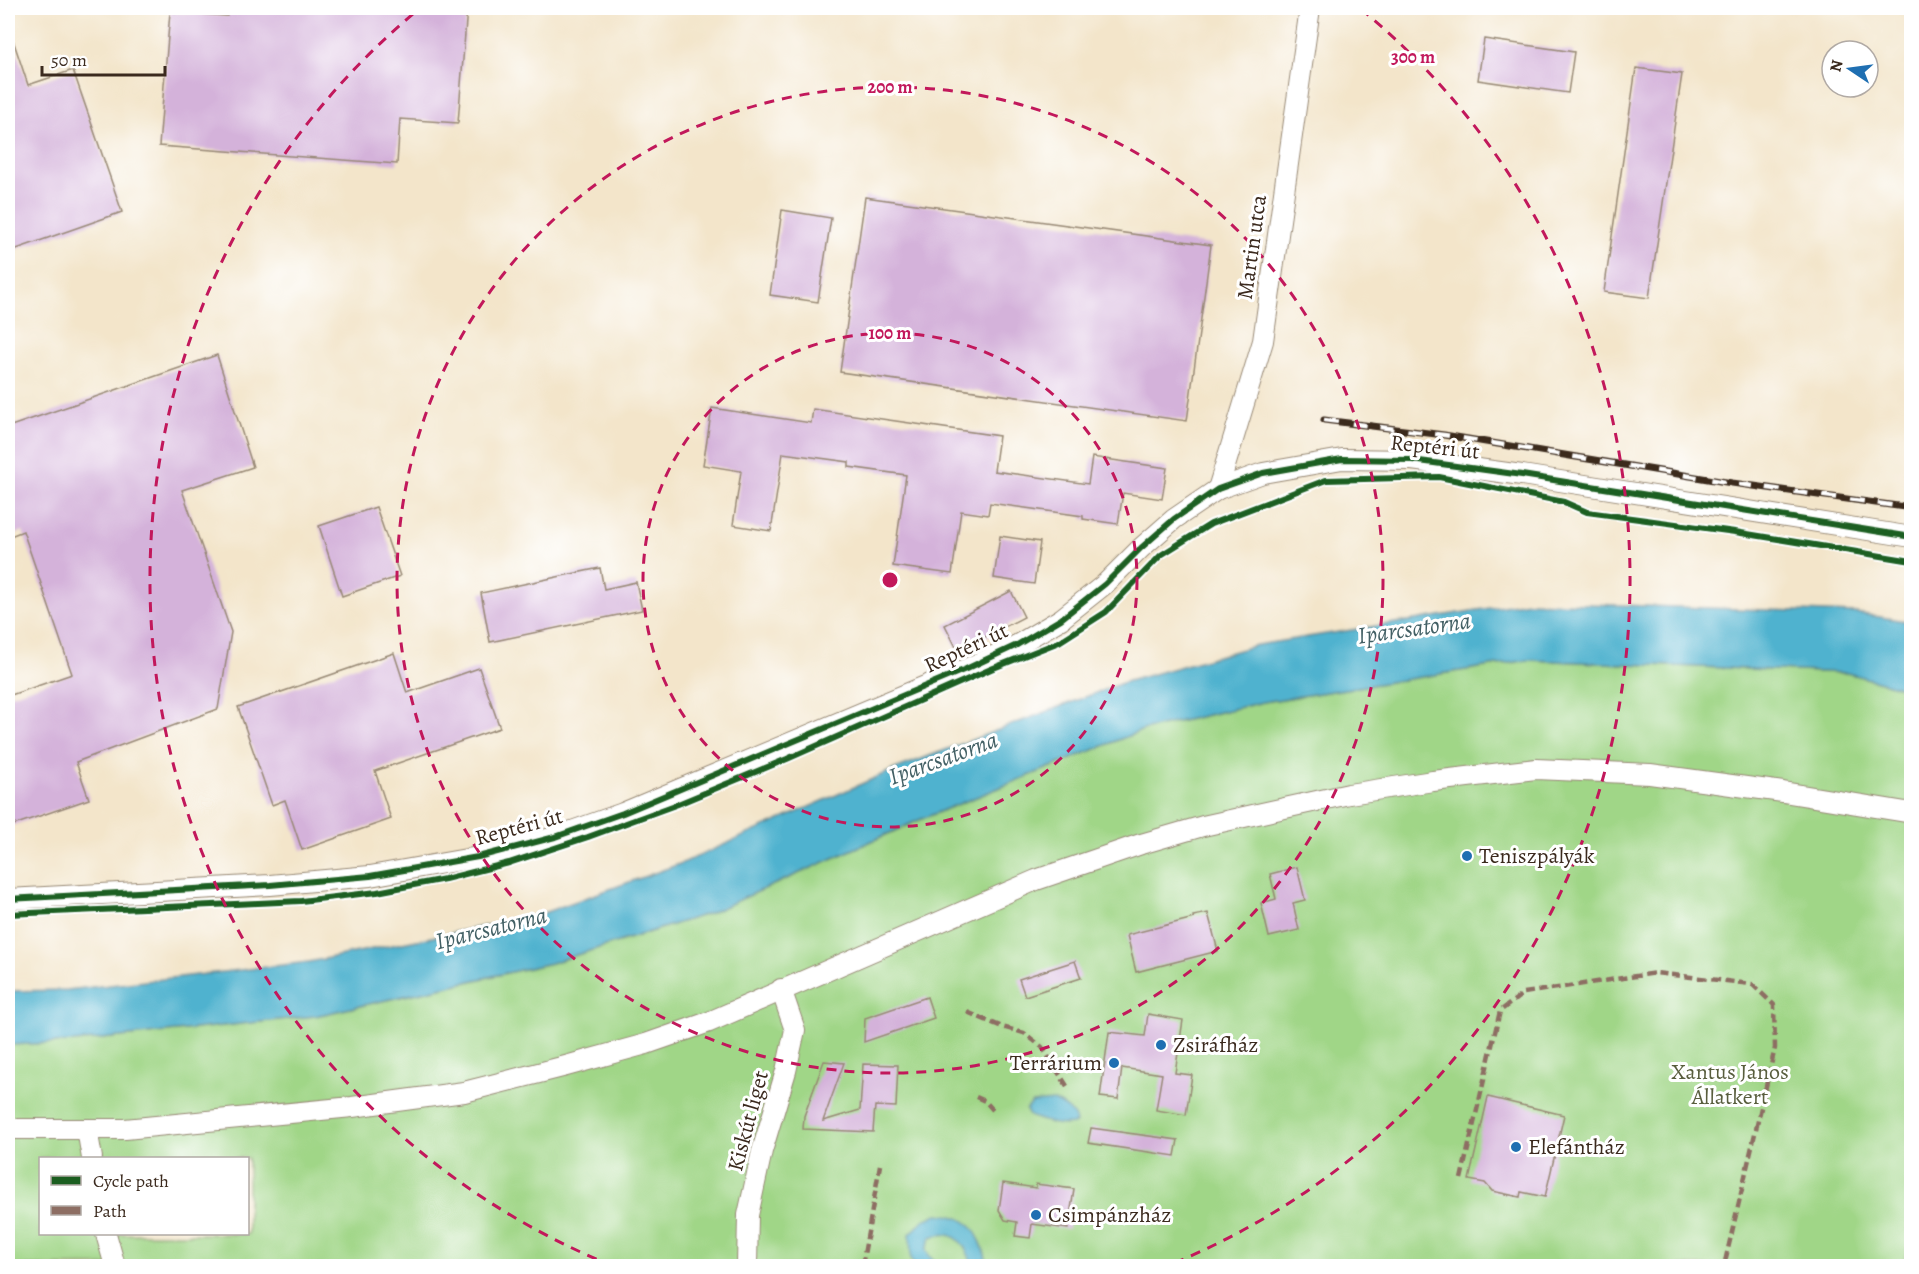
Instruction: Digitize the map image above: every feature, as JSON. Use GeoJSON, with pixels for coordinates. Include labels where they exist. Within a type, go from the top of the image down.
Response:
{"type":"FeatureCollection","features":[{"type":"Feature","properties":{"kind":"street","name":"Martin utca"},"geometry":{"type":"LineString","coordinates":[[1218,489],[1263,341],[1310,8]]}},
{"type":"Feature","properties":{"kind":"street","name":"Reptéri út"},"geometry":{"type":"LineString","coordinates":[[8,899],[270,885],[370,876],[478,857],[565,834],[634,809],[966,669],[1017,645],[1060,619],[1105,584],[1174,519],[1218,489],[1263,472],[1342,459],[1412,460],[1522,475],[1911,537]]}},
{"type":"Feature","properties":{"kind":"street"},"geometry":{"type":"LineString","coordinates":[[8,1129],[125,1129],[352,1107],[464,1092],[646,1044],[709,1022],[1036,880],[1141,844],[1203,826],[1350,794],[1433,781],[1536,769],[1650,774],[1783,792],[1911,813]]}},
{"type":"Feature","properties":{"kind":"street","name":"Kiskút liget"},"geometry":{"type":"LineString","coordinates":[[747,1266],[748,1215],[762,1151],[786,1071],[795,1030],[781,990]]}},
{"type":"Feature","properties":{"kind":"street"},"geometry":{"type":"LineString","coordinates":[[87,1129],[92,1157]]}},
{"type":"Feature","properties":{"kind":"street"},"geometry":{"type":"LineString","coordinates":[[107,1235],[115,1266]]}},
{"type":"Feature","properties":{"kind":"green space","name":"Xantus János Állatkert"},"geometry":{"type":"Polygon","coordinates":[[[1529,660],[1847,673],[1911,690],[1912,1231],[1903,1266],[8,1266],[8,1045],[74,1042],[315,1016],[551,963],[710,913],[919,820],[1143,730],[1263,702],[1529,660]]]}},
{"type":"Feature","properties":{"kind":"water","name":"Iparcsatorna"},"geometry":{"type":"Polygon","coordinates":[[[1528,602],[1855,613],[1911,622],[1911,690],[1847,673],[1529,660],[1263,702],[1143,730],[919,820],[710,913],[551,963],[315,1016],[74,1042],[8,1045],[8,991],[67,990],[309,962],[535,916],[685,862],[895,769],[1125,682],[1257,645],[1528,602]]]}},
{"type":"Feature","properties":{"kind":"water"},"geometry":{"type":"Polygon","coordinates":[[[1054,1101],[1071,1113],[1076,1123],[1064,1125],[1046,1122],[1029,1116],[1026,1110],[1032,1103],[1054,1101]]]}},
{"type":"Feature","properties":{"kind":"water"},"geometry":{"type":"Polygon","coordinates":[[[937,1214],[960,1218],[970,1226],[981,1242],[987,1266],[972,1266],[967,1251],[959,1240],[947,1235],[939,1235],[931,1237],[926,1250],[930,1257],[941,1266],[915,1266],[911,1260],[910,1234],[924,1220],[937,1214]]]}},
{"type":"Feature","properties":{"kind":"building"},"geometry":{"type":"Polygon","coordinates":[[[228,8],[467,8],[458,123],[400,119],[397,164],[159,146],[170,12],[227,16],[228,8]]]}},
{"type":"Feature","properties":{"kind":"building"},"geometry":{"type":"Polygon","coordinates":[[[10,31],[28,85],[73,70],[122,212],[8,252],[8,32],[10,31]]]}},
{"type":"Feature","properties":{"kind":"building"},"geometry":{"type":"Polygon","coordinates":[[[1484,39],[1574,52],[1568,93],[1478,80],[1484,39]]]}},
{"type":"Feature","properties":{"kind":"building"},"geometry":{"type":"Polygon","coordinates":[[[1636,68],[1682,74],[1649,298],[1604,292],[1636,68]]]}},
{"type":"Feature","properties":{"kind":"building"},"geometry":{"type":"Polygon","coordinates":[[[865,197],[1211,245],[1187,421],[840,372],[865,197]]]}},
{"type":"Feature","properties":{"kind":"building"},"geometry":{"type":"Polygon","coordinates":[[[782,210],[831,218],[818,302],[770,295],[782,210]]]}},
{"type":"Feature","properties":{"kind":"building"},"geometry":{"type":"Polygon","coordinates":[[[217,355],[253,467],[182,490],[231,632],[218,709],[76,762],[89,799],[8,827],[8,696],[72,674],[23,531],[8,537],[8,427],[217,355]]]}},
{"type":"Feature","properties":{"kind":"building"},"geometry":{"type":"Polygon","coordinates":[[[712,408],[811,423],[813,409],[999,436],[994,471],[1088,484],[1092,457],[1167,468],[1162,499],[1123,493],[1118,524],[1083,519],[1083,516],[990,503],[988,515],[961,511],[952,574],[893,566],[906,475],[849,467],[849,462],[783,453],[771,531],[733,525],[741,471],[703,465],[712,408]]]}},
{"type":"Feature","properties":{"kind":"building"},"geometry":{"type":"Polygon","coordinates":[[[376,507],[400,576],[342,596],[319,526],[376,507]]]}},
{"type":"Feature","properties":{"kind":"building"},"geometry":{"type":"Polygon","coordinates":[[[1000,536],[1040,542],[1034,584],[994,578],[1000,536]]]}},
{"type":"Feature","properties":{"kind":"building"},"geometry":{"type":"Polygon","coordinates":[[[600,568],[604,589],[636,582],[642,610],[490,642],[481,593],[600,568]]]}},
{"type":"Feature","properties":{"kind":"building"},"geometry":{"type":"Polygon","coordinates":[[[1011,591],[1024,617],[958,651],[945,625],[1011,591]]]}},
{"type":"Feature","properties":{"kind":"building"},"geometry":{"type":"Polygon","coordinates":[[[394,653],[407,693],[479,668],[500,728],[375,771],[391,819],[302,850],[285,800],[272,805],[238,707],[394,653]]]}},
{"type":"Feature","properties":{"kind":"building"},"geometry":{"type":"Polygon","coordinates":[[[1297,867],[1305,900],[1293,903],[1299,930],[1269,937],[1261,903],[1276,899],[1270,874],[1297,867]]]}},
{"type":"Feature","properties":{"kind":"building"},"geometry":{"type":"Polygon","coordinates":[[[1208,913],[1218,951],[1136,972],[1127,935],[1208,913]]]}},
{"type":"Feature","properties":{"kind":"building"},"geometry":{"type":"Polygon","coordinates":[[[1075,961],[1081,978],[1025,996],[1019,979],[1075,961]]]}},
{"type":"Feature","properties":{"kind":"building"},"geometry":{"type":"Polygon","coordinates":[[[927,997],[934,1018],[864,1042],[865,1018],[927,997]]]}},
{"type":"Feature","properties":{"kind":"building","name":"Zsiráfház"},"geometry":{"type":"Polygon","coordinates":[[[1148,1014],[1183,1020],[1175,1073],[1192,1075],[1186,1115],[1156,1110],[1162,1074],[1122,1068],[1118,1099],[1100,1097],[1109,1032],[1145,1036],[1148,1014]]]}},
{"type":"Feature","properties":{"kind":"building"},"geometry":{"type":"Polygon","coordinates":[[[824,1061],[844,1063],[823,1121],[860,1110],[863,1064],[898,1065],[896,1107],[875,1106],[873,1132],[803,1129],[804,1116],[824,1061]]]}},
{"type":"Feature","properties":{"kind":"building","name":"Elefántház"},"geometry":{"type":"Polygon","coordinates":[[[1488,1097],[1564,1115],[1545,1197],[1521,1192],[1520,1197],[1492,1191],[1485,1183],[1469,1180],[1488,1097]]]}},
{"type":"Feature","properties":{"kind":"building"},"geometry":{"type":"Polygon","coordinates":[[[1091,1128],[1178,1140],[1175,1156],[1088,1143],[1091,1128]]]}},
{"type":"Feature","properties":{"kind":"building","name":"Csimpánzház"},"geometry":{"type":"Polygon","coordinates":[[[1003,1183],[1036,1188],[1036,1184],[1074,1189],[1068,1229],[1032,1224],[1030,1238],[1015,1236],[1017,1222],[1005,1220],[999,1210],[1003,1183]]]}},
{"type":"Feature","properties":{"kind":"railway"},"geometry":{"type":"LineString","coordinates":[[1324,420],[1444,435],[1732,483],[1912,508]]}},
{"type":"Feature","properties":{"kind":"marked path"},"geometry":{"type":"LineString","coordinates":[[1461,1179],[1500,1011],[1524,993],[1656,973],[1752,984],[1774,1005],[1775,1048],[1724,1266]]}},
{"type":"Feature","properties":{"kind":"marked path"},"geometry":{"type":"LineString","coordinates":[[967,1012],[1002,1027],[1024,1033],[1042,1047],[1067,1086]]}},
{"type":"Feature","properties":{"kind":"marked path"},"geometry":{"type":"LineString","coordinates":[[976,1097],[985,1101],[993,1110]]}},
{"type":"Feature","properties":{"kind":"marked path"},"geometry":{"type":"LineString","coordinates":[[862,1266],[880,1165]]}},
{"type":"Feature","properties":{"kind":"cycle path"},"geometry":{"type":"LineString","coordinates":[[8,899],[270,885],[370,876],[478,857],[555,837],[623,813],[966,669],[1017,645],[1061,619],[1105,584],[1174,519],[1218,489],[1263,473],[1342,459],[1412,460],[1522,475],[1912,537]]}},
{"type":"Feature","properties":{"kind":"cycle path"},"geometry":{"type":"LineString","coordinates":[[8,914],[301,901],[377,892],[445,879],[509,863],[588,837],[678,804],[787,759],[991,669],[1059,642],[1106,612],[1161,555],[1211,524],[1326,480],[1439,477],[1564,502],[1587,512],[1735,532],[1912,561]]}},
{"type":"Feature","properties":{"kind":"place","name":"Teniszpályák"},"geometry":{"type":"Point","coordinates":[1467,856]}},
{"type":"Feature","properties":{"kind":"place","name":"Zsiráfház"},"geometry":{"type":"Point","coordinates":[1161,1045]}},
{"type":"Feature","properties":{"kind":"place","name":"Terrárium"},"geometry":{"type":"Point","coordinates":[1114,1063]}},
{"type":"Feature","properties":{"kind":"place","name":"Elefántház"},"geometry":{"type":"Point","coordinates":[1516,1147]}},
{"type":"Feature","properties":{"kind":"place","name":"Csimpánzház"},"geometry":{"type":"Point","coordinates":[1036,1215]}}]}
